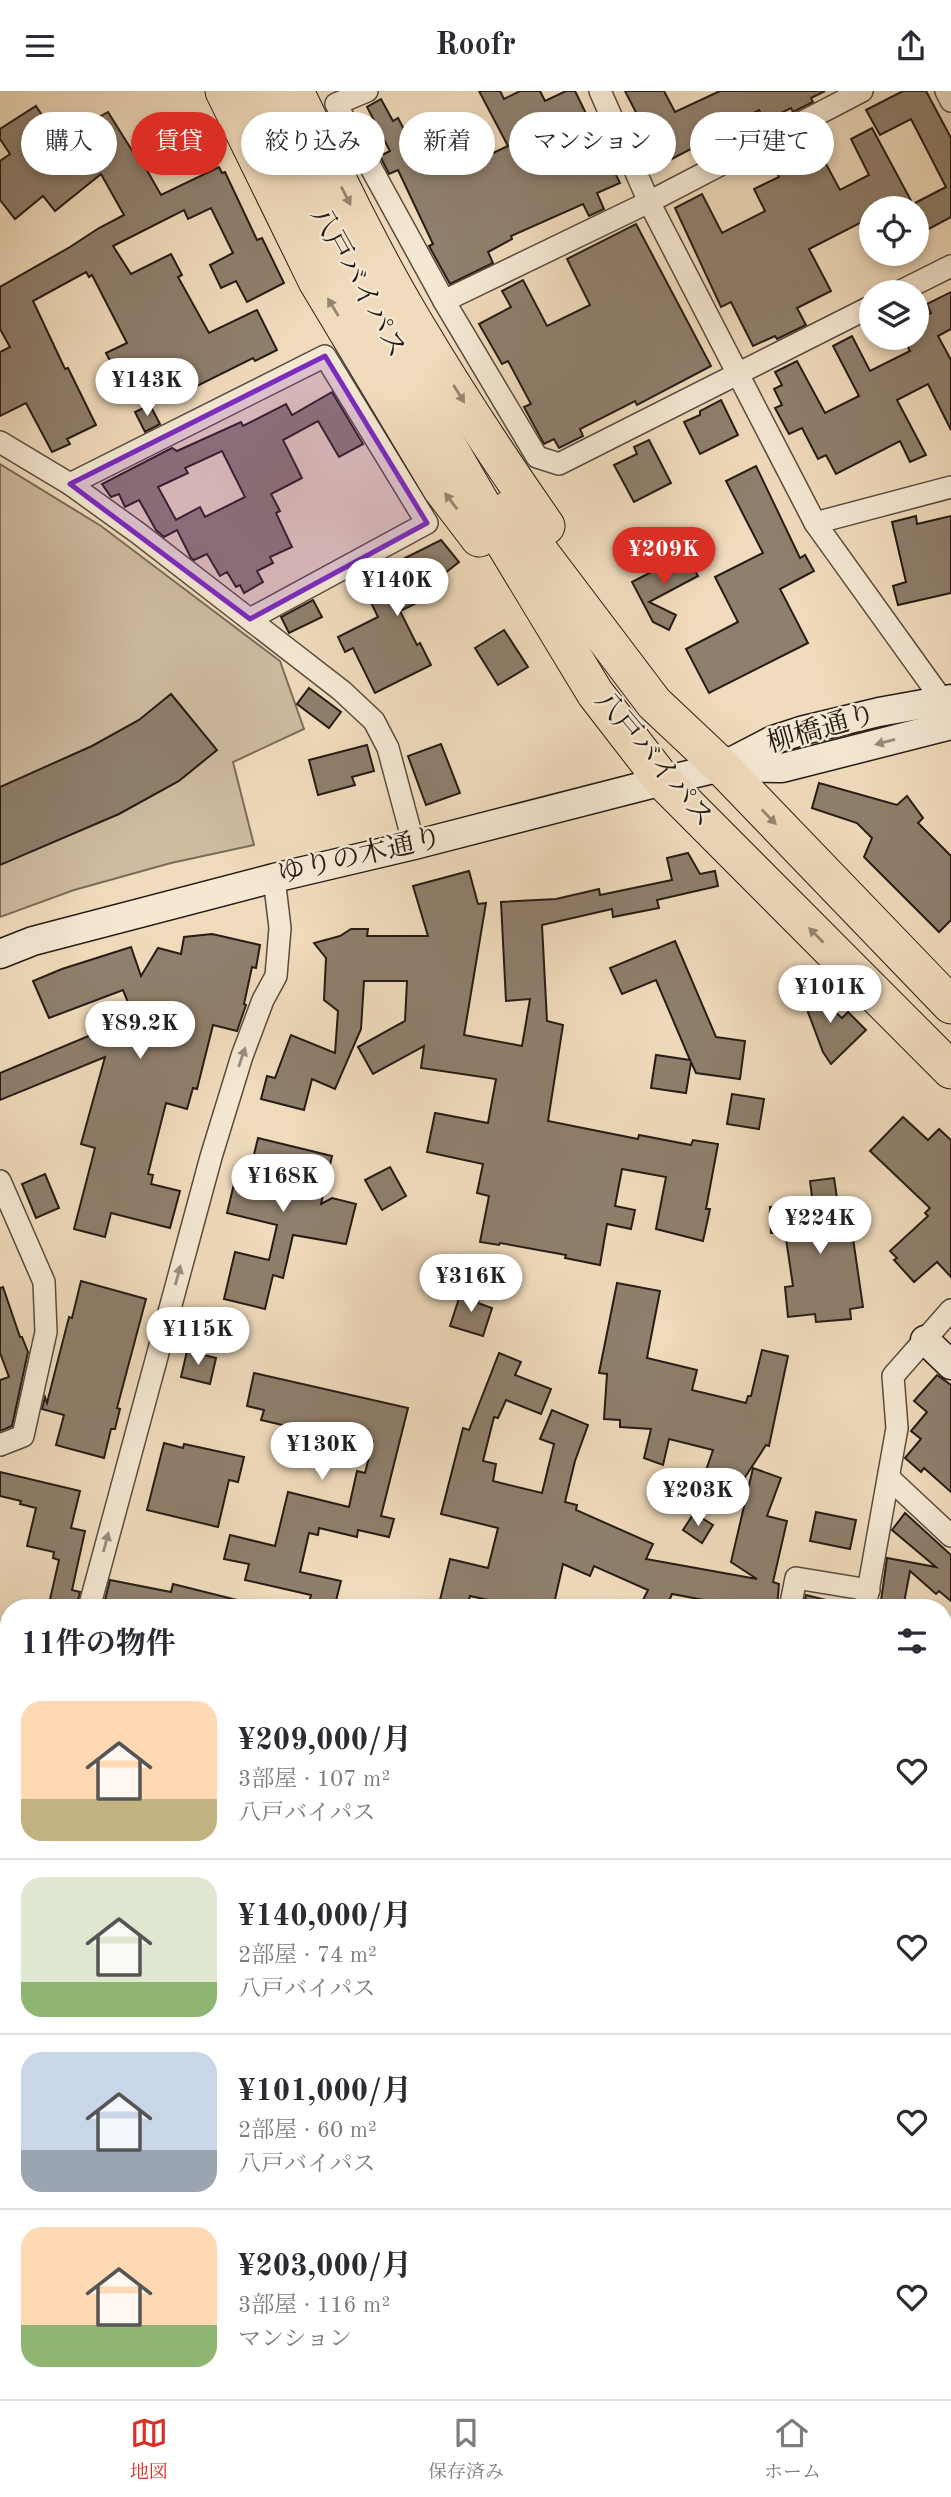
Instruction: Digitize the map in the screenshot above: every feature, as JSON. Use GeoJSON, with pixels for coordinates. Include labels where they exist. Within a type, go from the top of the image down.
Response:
{"type":"FeatureCollection","features":[{"type":"Feature","properties":{"kind":"highway"},"geometry":{"type":"LineString","coordinates":[[224,91],[317,281],[441,488],[595,693]]}},
{"type":"Feature","properties":{"kind":"highway","name":"八戸バイパス"},"geometry":{"type":"LineString","coordinates":[[257,91],[349,275],[494,526],[595,693],[663,781],[951,1070]]}},
{"type":"Feature","properties":{"kind":"highway"},"geometry":{"type":"LineString","coordinates":[[295,91],[348,201],[414,323],[501,461],[586,583],[670,692],[722,767]]}},
{"type":"Feature","properties":{"kind":"highway","name":"八戸バイパス"},"geometry":{"type":"LineString","coordinates":[[422,398],[654,703],[722,767],[951,1005]]}},
{"type":"Feature","properties":{"kind":"street"},"geometry":{"type":"LineString","coordinates":[[367,91],[336,104],[444,302],[537,457],[559,464],[859,313]]}},
{"type":"Feature","properties":{"kind":"street"},"geometry":{"type":"LineString","coordinates":[[600,91],[649,202],[815,523],[949,709]]}},
{"type":"Feature","properties":{"kind":"street"},"geometry":{"type":"LineString","coordinates":[[444,302],[649,202],[862,91]]}},
{"type":"Feature","properties":{"kind":"street"},"geometry":{"type":"LineString","coordinates":[[946,91],[951,101]]}},
{"type":"Feature","properties":{"kind":"street"},"geometry":{"type":"LineString","coordinates":[[923,280],[951,266]]}},
{"type":"Feature","properties":{"kind":"street"},"geometry":{"type":"LineString","coordinates":[[70,484],[325,356],[427,523],[250,619]]}},
{"type":"Feature","properties":{"kind":"street"},"geometry":{"type":"LineString","coordinates":[[0,442],[70,484],[138,533],[342,691],[374,721],[388,748],[414,845]]}},
{"type":"Feature","properties":{"kind":"street"},"geometry":{"type":"LineString","coordinates":[[815,523],[951,487]]}},
{"type":"Feature","properties":{"kind":"street","name":"柳橋通り"},"geometry":{"type":"LineString","coordinates":[[722,767],[772,740],[804,730],[879,712],[949,709]]}},
{"type":"Feature","properties":{"kind":"street","name":"ゆりの木通り"},"geometry":{"type":"LineString","coordinates":[[0,954],[33,941],[274,877],[414,845],[722,767]]}},
{"type":"Feature","properties":{"kind":"street"},"geometry":{"type":"LineString","coordinates":[[91,1599],[211,1157],[242,1056],[263,999],[276,976],[280,929],[274,877]]}},
{"type":"Feature","properties":{"kind":"street"},"geometry":{"type":"LineString","coordinates":[[0,1181],[44,1282],[46,1332],[23,1436],[0,1445]]}},
{"type":"Feature","properties":{"kind":"street"},"geometry":{"type":"LineString","coordinates":[[792,1599],[796,1578],[867,1599],[897,1428],[893,1376],[951,1311]]}},
{"type":"Feature","properties":{"kind":"street"},"geometry":{"type":"LineString","coordinates":[[925,1340],[951,1365]]}},
{"type":"Feature","properties":{"kind":"street"},"geometry":{"type":"LineString","coordinates":[[889,1478],[951,1536]]}},
{"type":"Feature","properties":{"kind":"highlighted area"},"geometry":{"type":"Polygon","coordinates":[[[325,356],[427,523],[250,619],[70,484],[325,356]]]}},
{"type":"Feature","properties":{"kind":"shaded area"},"geometry":{"type":"Polygon","coordinates":[[[0,464],[101,526],[280,661],[304,729],[233,762],[254,845],[171,863],[74,890],[0,917],[0,464]]]}},
{"type":"Feature","properties":{"kind":"building"},"geometry":{"type":"Polygon","coordinates":[[[479,91],[500,91],[504,99],[520,91],[540,91],[545,101],[566,91],[575,91],[585,112],[509,112],[509,175],[616,175],[620,183],[597,193],[604,209],[589,216],[583,204],[511,236],[512,239],[488,252],[493,263],[450,284],[429,246],[433,244],[400,175],[495,175],[495,152],[508,146],[495,121],[495,112],[490,112],[479,91]]]}},
{"type":"Feature","properties":{"kind":"building"},"geometry":{"type":"Polygon","coordinates":[[[625,91],[664,91],[675,112],[636,112],[625,91]]]}},
{"type":"Feature","properties":{"kind":"building"},"geometry":{"type":"Polygon","coordinates":[[[720,91],[825,91],[811,98],[813,102],[793,112],[791,108],[783,112],[690,112],[690,150],[676,157],[675,112],[720,91]]]}},
{"type":"Feature","properties":{"kind":"building"},"geometry":{"type":"Polygon","coordinates":[[[903,91],[926,91],[951,138],[951,217],[929,229],[929,196],[946,187],[911,119],[880,135],[866,110],[903,91]]]}},
{"type":"Feature","properties":{"kind":"building"},"geometry":{"type":"Polygon","coordinates":[[[381,99],[393,121],[398,118],[399,172],[398,170],[389,174],[385,166],[385,154],[390,151],[385,141],[385,112],[370,112],[367,107],[381,99]]]}},
{"type":"Feature","properties":{"kind":"building"},"geometry":{"type":"Polygon","coordinates":[[[36,106],[40,112],[27,112],[36,106]]]}},
{"type":"Feature","properties":{"kind":"building"},"geometry":{"type":"Polygon","coordinates":[[[21,116],[21,175],[100,175],[55,211],[43,196],[15,219],[0,200],[0,161],[10,154],[0,139],[0,129],[21,116]]]}},
{"type":"Feature","properties":{"kind":"building"},"geometry":{"type":"Polygon","coordinates":[[[117,126],[131,149],[131,175],[150,175],[161,195],[202,175],[226,175],[257,240],[262,238],[284,283],[247,302],[236,281],[221,288],[210,265],[233,253],[211,208],[188,219],[184,210],[113,246],[131,274],[171,254],[182,275],[178,277],[209,333],[257,310],[277,350],[255,361],[253,358],[185,392],[174,369],[126,392],[106,353],[127,343],[92,275],[89,277],[86,272],[33,301],[65,369],[68,368],[96,425],[67,439],[70,444],[52,452],[26,403],[0,416],[0,352],[10,347],[0,329],[0,287],[124,215],[102,175],[117,175],[117,126]]]}},
{"type":"Feature","properties":{"kind":"building"},"geometry":{"type":"Polygon","coordinates":[[[872,128],[909,196],[859,196],[859,224],[809,249],[831,291],[797,308],[806,325],[777,339],[775,336],[753,346],[731,302],[721,307],[675,208],[702,194],[722,233],[765,211],[754,189],[779,177],[778,175],[832,175],[840,190],[869,175],[851,139],[872,128]]]}},
{"type":"Feature","properties":{"kind":"building"},"geometry":{"type":"Polygon","coordinates":[[[636,224],[711,366],[637,405],[635,401],[580,429],[583,436],[559,448],[554,439],[544,444],[524,407],[531,404],[508,361],[502,364],[479,324],[511,307],[502,291],[523,280],[547,326],[590,305],[567,259],[636,224]]]}},
{"type":"Feature","properties":{"kind":"building"},"geometry":{"type":"Polygon","coordinates":[[[951,292],[951,329],[938,336],[951,360],[951,430],[928,384],[897,400],[926,455],[910,462],[900,441],[836,474],[826,455],[818,459],[802,428],[789,434],[775,408],[782,405],[774,389],[782,385],[775,372],[797,361],[825,413],[859,396],[833,346],[852,336],[870,371],[909,350],[929,350],[929,303],[951,292]]]}},
{"type":"Feature","properties":{"kind":"building"},"geometry":{"type":"Polygon","coordinates":[[[332,392],[363,444],[339,457],[318,421],[283,440],[302,478],[271,494],[280,511],[276,513],[292,547],[270,557],[273,563],[257,571],[263,582],[244,593],[240,585],[236,587],[227,572],[220,576],[207,554],[194,560],[191,558],[177,530],[164,537],[156,530],[139,500],[125,507],[119,494],[111,497],[102,484],[172,448],[177,451],[241,422],[243,426],[286,404],[292,415],[332,392]],[[222,451],[185,468],[188,473],[158,487],[176,520],[200,507],[205,517],[245,497],[222,451]]]}},
{"type":"Feature","properties":{"kind":"building"},"geometry":{"type":"Polygon","coordinates":[[[721,400],[738,435],[700,454],[684,422],[700,415],[700,411],[721,400]]]}},
{"type":"Feature","properties":{"kind":"building"},"geometry":{"type":"Polygon","coordinates":[[[150,405],[160,424],[145,432],[135,412],[150,405]]]}},
{"type":"Feature","properties":{"kind":"building"},"geometry":{"type":"Polygon","coordinates":[[[649,440],[671,483],[634,502],[614,465],[637,454],[634,447],[649,440]]]}},
{"type":"Feature","properties":{"kind":"building"},"geometry":{"type":"Polygon","coordinates":[[[756,466],[800,558],[805,555],[814,571],[780,589],[808,643],[709,693],[686,649],[738,622],[715,577],[763,553],[726,481],[756,466]]]}},
{"type":"Feature","properties":{"kind":"building"},"geometry":{"type":"Polygon","coordinates":[[[916,516],[917,524],[951,516],[951,593],[898,605],[893,586],[906,582],[892,522],[916,516]]]}},
{"type":"Feature","properties":{"kind":"building"},"geometry":{"type":"Polygon","coordinates":[[[441,540],[459,562],[430,585],[435,594],[400,611],[417,645],[420,643],[431,665],[375,693],[353,648],[345,652],[338,637],[378,617],[366,592],[373,589],[370,583],[392,573],[389,566],[441,540]]]}},
{"type":"Feature","properties":{"kind":"building"},"geometry":{"type":"Polygon","coordinates":[[[686,554],[698,576],[649,602],[676,615],[669,630],[653,622],[632,582],[686,554]]]}},
{"type":"Feature","properties":{"kind":"building"},"geometry":{"type":"Polygon","coordinates":[[[313,600],[322,617],[289,633],[281,617],[313,600]]]}},
{"type":"Feature","properties":{"kind":"building"},"geometry":{"type":"Polygon","coordinates":[[[504,630],[528,667],[498,685],[475,648],[504,630]]]}},
{"type":"Feature","properties":{"kind":"building"},"geometry":{"type":"Polygon","coordinates":[[[309,688],[341,712],[329,728],[297,704],[309,688]]]}},
{"type":"Feature","properties":{"kind":"building"},"geometry":{"type":"Polygon","coordinates":[[[171,694],[217,750],[179,781],[119,814],[0,865],[0,787],[92,746],[139,720],[171,694]]]}},
{"type":"Feature","properties":{"kind":"building"},"geometry":{"type":"Polygon","coordinates":[[[441,744],[460,793],[426,805],[408,756],[441,744]]]}},
{"type":"Feature","properties":{"kind":"building"},"geometry":{"type":"Polygon","coordinates":[[[367,745],[374,771],[352,777],[355,785],[318,795],[309,760],[367,745]]]}},
{"type":"Feature","properties":{"kind":"building"},"geometry":{"type":"Polygon","coordinates":[[[819,783],[897,805],[907,796],[923,818],[918,823],[951,856],[951,920],[939,932],[864,857],[872,838],[857,823],[812,808],[819,783]]]}},
{"type":"Feature","properties":{"kind":"building"},"geometry":{"type":"Polygon","coordinates":[[[688,853],[700,874],[715,871],[718,886],[657,900],[659,908],[613,917],[612,909],[542,925],[547,1021],[563,1025],[548,1121],[638,1139],[639,1135],[691,1145],[693,1140],[718,1144],[703,1241],[656,1229],[666,1177],[622,1169],[615,1206],[635,1210],[631,1229],[607,1224],[600,1265],[565,1258],[566,1255],[480,1242],[489,1196],[477,1193],[483,1164],[427,1152],[435,1113],[488,1123],[496,1079],[421,1068],[424,1046],[373,1074],[358,1047],[405,1021],[407,981],[364,981],[361,1029],[335,1089],[312,1079],[304,1110],[261,1099],[267,1076],[275,1078],[291,1035],[335,1053],[338,1011],[324,1000],[326,958],[314,943],[340,936],[351,929],[368,929],[367,936],[428,936],[413,886],[469,871],[478,904],[486,903],[464,1035],[522,1046],[530,999],[506,1001],[501,902],[556,899],[599,889],[600,895],[672,880],[667,858],[688,853]]]}},
{"type":"Feature","properties":{"kind":"building"},"geometry":{"type":"Polygon","coordinates":[[[212,934],[260,945],[237,1031],[213,1025],[197,1089],[193,1088],[187,1109],[166,1103],[148,1174],[153,1175],[151,1184],[180,1191],[170,1228],[111,1213],[105,1237],[74,1229],[95,1148],[81,1144],[105,1057],[0,1100],[0,1073],[134,1017],[123,990],[49,1018],[33,981],[131,947],[141,976],[158,948],[181,954],[184,937],[212,934]]]}},
{"type":"Feature","properties":{"kind":"building"},"geometry":{"type":"Polygon","coordinates":[[[675,941],[716,1037],[745,1041],[740,1079],[696,1073],[691,1062],[686,1093],[651,1088],[656,1055],[690,1060],[656,980],[622,994],[610,968],[675,941]]]}},
{"type":"Feature","properties":{"kind":"building"},"geometry":{"type":"Polygon","coordinates":[[[794,975],[842,1018],[848,1012],[866,1030],[831,1064],[823,1052],[794,975]]]}},
{"type":"Feature","properties":{"kind":"building"},"geometry":{"type":"Polygon","coordinates":[[[732,1094],[764,1099],[759,1129],[727,1124],[732,1094]]]}},
{"type":"Feature","properties":{"kind":"building"},"geometry":{"type":"Polygon","coordinates":[[[903,1117],[928,1140],[939,1129],[951,1140],[951,1277],[937,1262],[914,1282],[894,1260],[897,1258],[890,1251],[928,1216],[925,1213],[930,1208],[870,1151],[903,1117]]]}},
{"type":"Feature","properties":{"kind":"building"},"geometry":{"type":"Polygon","coordinates":[[[258,1138],[332,1156],[321,1204],[332,1198],[356,1204],[346,1244],[293,1235],[283,1278],[273,1275],[265,1309],[224,1299],[235,1252],[269,1260],[277,1225],[227,1213],[234,1184],[246,1187],[258,1138]]]}},
{"type":"Feature","properties":{"kind":"building"},"geometry":{"type":"Polygon","coordinates":[[[390,1167],[406,1196],[382,1210],[365,1180],[390,1167]]]}},
{"type":"Feature","properties":{"kind":"building"},"geometry":{"type":"Polygon","coordinates":[[[45,1174],[59,1208],[36,1218],[22,1184],[45,1174]]]}},
{"type":"Feature","properties":{"kind":"building"},"geometry":{"type":"Polygon","coordinates":[[[834,1178],[838,1205],[848,1204],[863,1307],[850,1309],[851,1319],[816,1322],[815,1314],[788,1317],[785,1287],[793,1286],[785,1232],[771,1233],[770,1207],[813,1204],[810,1181],[834,1178]]]}},
{"type":"Feature","properties":{"kind":"building"},"geometry":{"type":"Polygon","coordinates":[[[81,1281],[146,1299],[117,1408],[120,1409],[115,1429],[111,1429],[104,1458],[56,1445],[64,1415],[42,1409],[45,1397],[47,1403],[81,1281]]]}},
{"type":"Feature","properties":{"kind":"building"},"geometry":{"type":"Polygon","coordinates":[[[617,1283],[660,1291],[647,1358],[697,1370],[692,1390],[746,1403],[748,1396],[751,1396],[762,1350],[788,1356],[769,1446],[766,1445],[736,1491],[703,1479],[713,1450],[669,1439],[663,1465],[644,1458],[651,1429],[620,1427],[620,1420],[604,1419],[607,1374],[599,1373],[617,1283]]]}},
{"type":"Feature","properties":{"kind":"building"},"geometry":{"type":"Polygon","coordinates":[[[3,1287],[28,1352],[12,1426],[0,1431],[0,1380],[9,1377],[0,1353],[0,1288],[3,1287]]]}},
{"type":"Feature","properties":{"kind":"building"},"geometry":{"type":"Polygon","coordinates":[[[462,1289],[480,1295],[478,1303],[492,1308],[483,1336],[450,1326],[462,1289]]]}},
{"type":"Feature","properties":{"kind":"building"},"geometry":{"type":"Polygon","coordinates":[[[187,1351],[216,1358],[210,1384],[181,1377],[187,1351]]]}},
{"type":"Feature","properties":{"kind":"building"},"geometry":{"type":"Polygon","coordinates":[[[499,1353],[521,1362],[515,1375],[551,1389],[541,1414],[506,1400],[498,1418],[494,1417],[483,1461],[496,1464],[493,1481],[542,1493],[554,1444],[540,1439],[552,1410],[588,1425],[575,1461],[565,1502],[577,1505],[576,1510],[653,1544],[646,1559],[757,1579],[731,1562],[753,1468],[781,1478],[767,1516],[787,1521],[773,1582],[779,1584],[778,1599],[699,1599],[672,1594],[670,1599],[644,1599],[648,1590],[594,1566],[590,1576],[563,1564],[555,1599],[484,1599],[470,1596],[469,1599],[440,1599],[450,1559],[488,1568],[498,1528],[441,1514],[463,1428],[469,1430],[499,1353]]]}},
{"type":"Feature","properties":{"kind":"building"},"geometry":{"type":"Polygon","coordinates":[[[254,1373],[408,1408],[381,1516],[394,1519],[389,1537],[358,1530],[357,1537],[319,1528],[318,1535],[309,1533],[300,1572],[341,1581],[336,1599],[310,1599],[311,1595],[245,1580],[249,1564],[224,1559],[230,1535],[275,1546],[288,1492],[349,1507],[357,1471],[365,1473],[373,1441],[332,1430],[330,1440],[307,1435],[308,1431],[261,1420],[264,1410],[247,1406],[254,1373]]]}},
{"type":"Feature","properties":{"kind":"building"},"geometry":{"type":"Polygon","coordinates":[[[937,1375],[951,1385],[951,1492],[924,1468],[921,1472],[905,1458],[921,1439],[911,1431],[927,1412],[914,1401],[937,1375]]]}},
{"type":"Feature","properties":{"kind":"building"},"geometry":{"type":"Polygon","coordinates":[[[164,1443],[183,1448],[184,1444],[244,1457],[238,1482],[229,1480],[218,1527],[147,1510],[164,1443]]]}},
{"type":"Feature","properties":{"kind":"building"},"geometry":{"type":"Polygon","coordinates":[[[0,1472],[80,1491],[71,1528],[85,1531],[72,1590],[80,1592],[78,1599],[50,1599],[59,1560],[53,1558],[54,1552],[27,1546],[36,1508],[0,1496],[0,1472]]]}},
{"type":"Feature","properties":{"kind":"building"},"geometry":{"type":"Polygon","coordinates":[[[816,1512],[856,1520],[850,1549],[810,1541],[816,1512]]]}},
{"type":"Feature","properties":{"kind":"building"},"geometry":{"type":"Polygon","coordinates":[[[694,1513],[713,1525],[702,1543],[683,1530],[694,1513]]]}},
{"type":"Feature","properties":{"kind":"building"},"geometry":{"type":"Polygon","coordinates":[[[905,1513],[951,1555],[951,1599],[939,1591],[936,1594],[910,1571],[905,1599],[881,1599],[887,1558],[936,1567],[892,1530],[905,1513]]]}},
{"type":"Feature","properties":{"kind":"building"},"geometry":{"type":"Polygon","coordinates":[[[110,1580],[171,1592],[173,1584],[233,1599],[105,1599],[110,1580]]]}},
{"type":"Feature","properties":{"kind":"building"},"geometry":{"type":"Polygon","coordinates":[[[806,1595],[822,1599],[805,1599],[806,1595]]]}}]}
